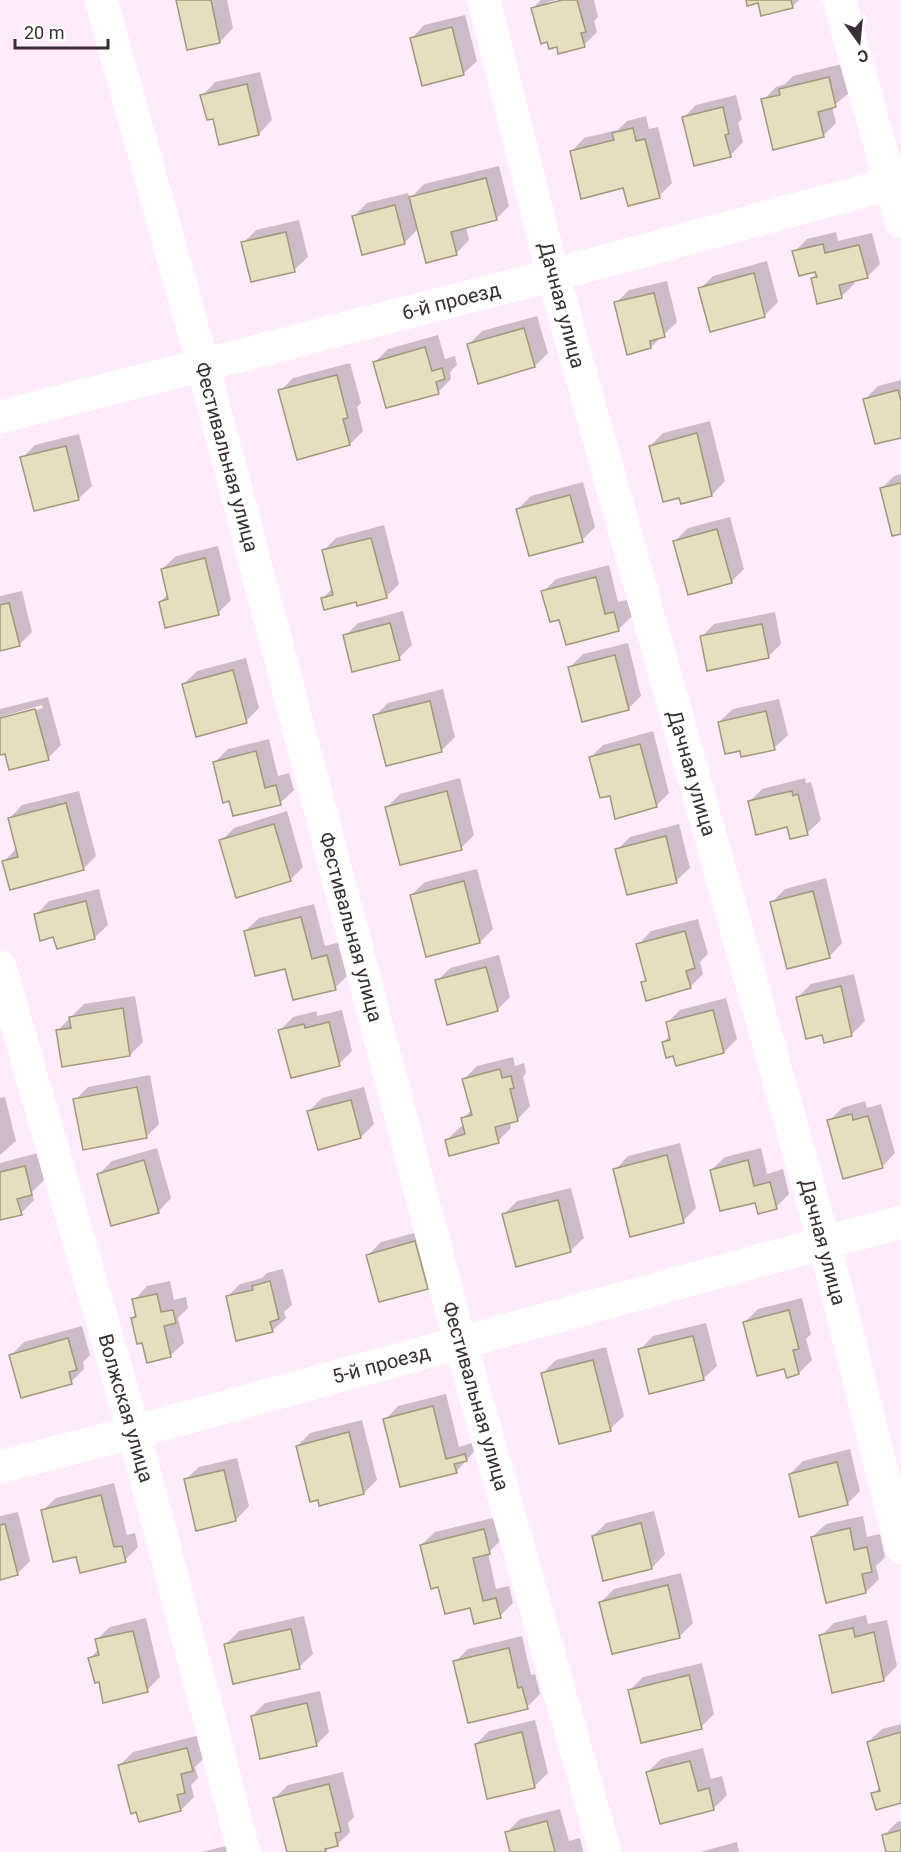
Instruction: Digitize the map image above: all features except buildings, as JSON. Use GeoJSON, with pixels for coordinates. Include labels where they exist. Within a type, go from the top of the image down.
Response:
{"type":"FeatureCollection","features":[{"type":"Feature","properties":{"kind":"street","name":"Фестивальная улица"},"geometry":{"type":"LineString","coordinates":[[101,0],[203,365],[460,1342],[605,1852]]}},
{"type":"Feature","properties":{"kind":"street","name":"Дачная улица"},"geometry":{"type":"LineString","coordinates":[[484,0],[553,275],[824,1242],[901,1547]]}},
{"type":"Feature","properties":{"kind":"street"},"geometry":{"type":"LineString","coordinates":[[839,0],[896,182],[901,221]]}},
{"type":"Feature","properties":{"kind":"street","name":"6-й проезд"},"geometry":{"type":"LineString","coordinates":[[0,417],[553,275],[896,182]]}},
{"type":"Feature","properties":{"kind":"street","name":"Волжская улица"},"geometry":{"type":"LineString","coordinates":[[0,967],[134,1432],[244,1852]]}},
{"type":"Feature","properties":{"kind":"street","name":"5-й проезд"},"geometry":{"type":"LineString","coordinates":[[0,1467],[901,1222]]}}]}
